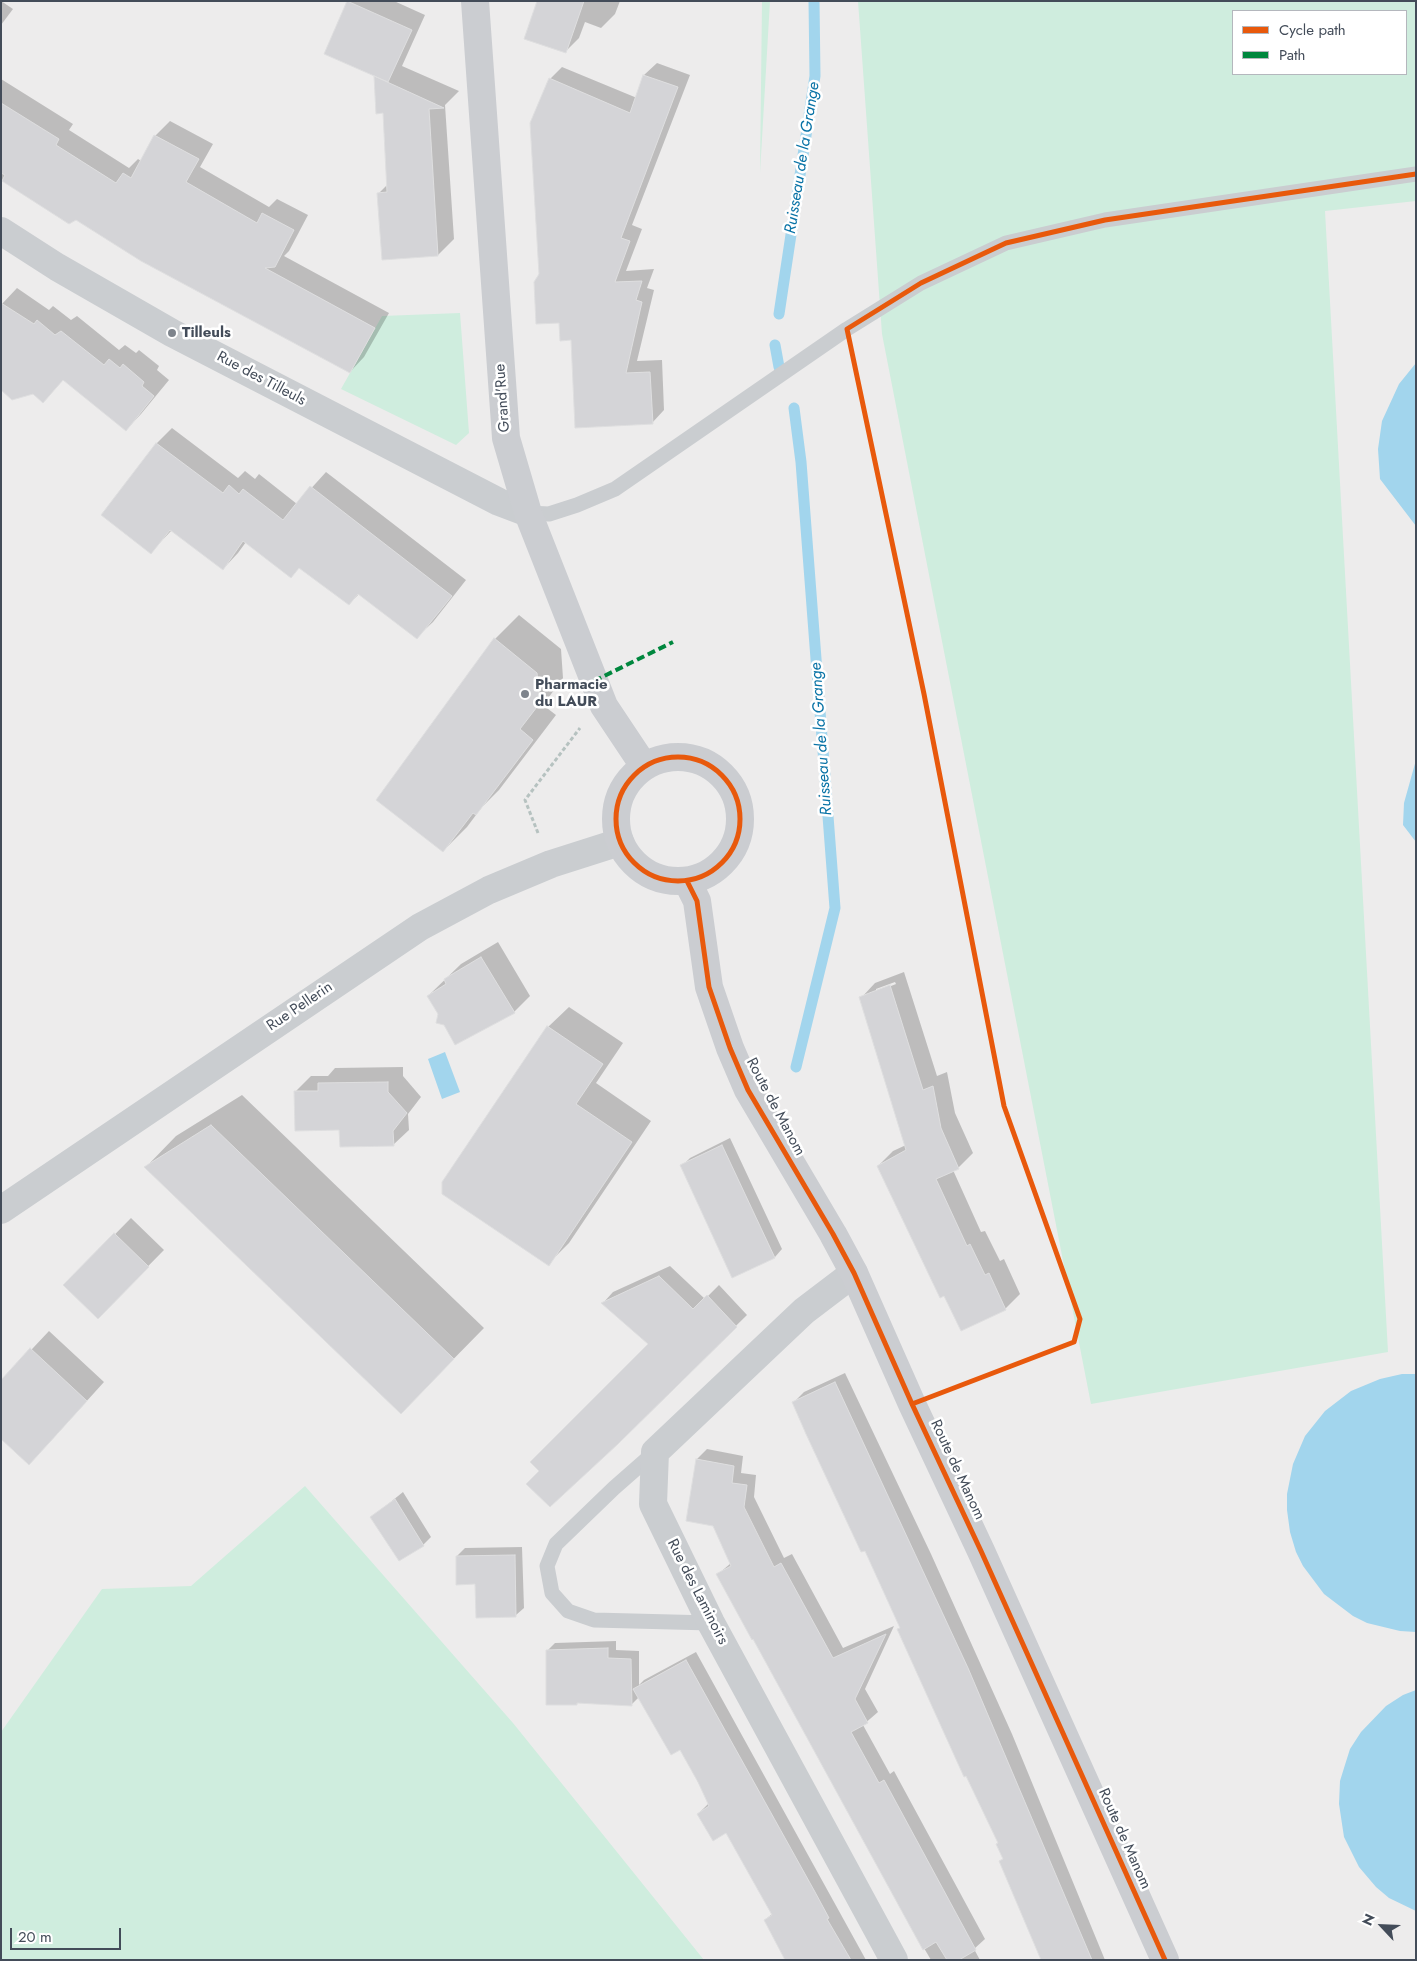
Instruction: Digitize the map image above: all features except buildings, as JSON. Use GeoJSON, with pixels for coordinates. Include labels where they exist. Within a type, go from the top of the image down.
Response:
{"type":"FeatureCollection","features":[{"type":"Feature","properties":{"kind":"street","name":"Grand'Rue"},"geometry":{"type":"LineString","coordinates":[[475,1],[506,438],[528,512],[604,706],[644,766]]}},
{"type":"Feature","properties":{"kind":"street","name":"Rue des Tilleuls"},"geometry":{"type":"LineString","coordinates":[[1,231],[57,267],[172,333],[499,502],[528,512]]}},
{"type":"Feature","properties":{"kind":"street"},"geometry":{"type":"LineString","coordinates":[[682,756],[702,761],[719,772],[732,787],[740,806],[740,826],[735,846],[723,863],[706,875],[687,881],[666,881],[646,874],[631,860],[620,842],[615,822],[618,800],[628,781],[644,766],[662,758],[682,756]]}},
{"type":"Feature","properties":{"kind":"street","name":"Rue Pellerin"},"geometry":{"type":"LineString","coordinates":[[1,1210],[420,927],[489,890],[551,864],[620,842]]}},
{"type":"Feature","properties":{"kind":"street","name":"Route de Manom"},"geometry":{"type":"LineString","coordinates":[[687,881],[697,901],[710,987],[730,1048],[748,1090],[854,1273],[1165,1960]]}},
{"type":"Feature","properties":{"kind":"street"},"geometry":{"type":"LineString","coordinates":[[655,1452],[804,1311],[854,1273]]}},
{"type":"Feature","properties":{"kind":"street","name":"Rue des Laminoirs"},"geometry":{"type":"LineString","coordinates":[[655,1452],[653,1504],[712,1623],[894,1960]]}},
{"type":"Feature","properties":{"kind":"lane"},"geometry":{"type":"LineString","coordinates":[[528,512],[549,514],[577,505],[615,489],[847,329],[921,283],[1006,243],[1105,220],[1416,174]]}},
{"type":"Feature","properties":{"kind":"lane"},"geometry":{"type":"LineString","coordinates":[[655,1452],[614,1488],[556,1544],[547,1566],[552,1593],[568,1611],[594,1620],[712,1623]]}},
{"type":"Feature","properties":{"kind":"path"},"geometry":{"type":"LineString","coordinates":[[539,836],[525,800],[584,723]]}},
{"type":"Feature","properties":{"kind":"green space"},"geometry":{"type":"Polygon","coordinates":[[[762,1],[770,1],[760,173],[762,1]]]}},
{"type":"Feature","properties":{"kind":"green space"},"geometry":{"type":"Polygon","coordinates":[[[858,1],[1416,1],[1416,201],[1325,211],[1388,1352],[1091,1404],[882,334],[858,1]]]}},
{"type":"Feature","properties":{"kind":"green space"},"geometry":{"type":"Polygon","coordinates":[[[460,313],[469,433],[456,445],[341,389],[382,316],[460,313]]]}},
{"type":"Feature","properties":{"kind":"green space"},"geometry":{"type":"Polygon","coordinates":[[[305,1486],[513,1723],[704,1960],[1,1960],[1,1732],[102,1589],[191,1586],[305,1486]]]}},
{"type":"Feature","properties":{"kind":"water"},"geometry":{"type":"Polygon","coordinates":[[[1416,363],[1416,526],[1380,479],[1378,449],[1382,421],[1399,384],[1416,363]]]}},
{"type":"Feature","properties":{"kind":"water"},"geometry":{"type":"Polygon","coordinates":[[[1416,760],[1416,842],[1403,825],[1404,803],[1416,760]]]}},
{"type":"Feature","properties":{"kind":"water"},"geometry":{"type":"Polygon","coordinates":[[[445,1052],[460,1092],[442,1099],[428,1059],[445,1052]]]}},
{"type":"Feature","properties":{"kind":"water"},"geometry":{"type":"Polygon","coordinates":[[[1402,1374],[1416,1374],[1416,1632],[1400,1631],[1367,1623],[1353,1616],[1324,1594],[1303,1566],[1296,1552],[1290,1532],[1287,1510],[1287,1494],[1293,1464],[1305,1436],[1325,1411],[1351,1391],[1380,1379],[1402,1374]]]}},
{"type":"Feature","properties":{"kind":"water"},"geometry":{"type":"Polygon","coordinates":[[[1416,1690],[1416,1911],[1389,1898],[1376,1887],[1359,1867],[1344,1837],[1339,1804],[1340,1781],[1350,1749],[1361,1732],[1386,1706],[1403,1695],[1416,1690]]]}},
{"type":"Feature","properties":{"kind":"waterway","name":"Ruisseau de la Grange"},"geometry":{"type":"LineString","coordinates":[[779,314],[815,76],[814,1]]}},
{"type":"Feature","properties":{"kind":"waterway","name":"Ruisseau de la Grange"},"geometry":{"type":"LineString","coordinates":[[775,345],[779,367]]}},
{"type":"Feature","properties":{"kind":"waterway","name":"Ruisseau de la Grange"},"geometry":{"type":"LineString","coordinates":[[794,408],[801,462],[835,908],[796,1067]]}},
{"type":"Feature","properties":{"kind":"marked path"},"geometry":{"type":"LineString","coordinates":[[594,681],[673,642]]}},
{"type":"Feature","properties":{"kind":"cycle path"},"geometry":{"type":"LineString","coordinates":[[912,1404],[1074,1342],[1080,1319],[1004,1106],[924,694],[847,329],[921,283],[1006,243],[1105,220],[1416,174]]}},
{"type":"Feature","properties":{"kind":"cycle path"},"geometry":{"type":"LineString","coordinates":[[678,757],[702,761],[722,775],[736,795],[740,819],[736,843],[722,863],[702,877],[678,881],[654,877],[634,863],[620,843],[616,819],[620,795],[634,775],[654,761],[678,757]]}},
{"type":"Feature","properties":{"kind":"cycle path"},"geometry":{"type":"LineString","coordinates":[[687,881],[697,901],[709,987],[730,1048],[748,1090],[854,1273],[1165,1960]]}},
{"type":"Feature","properties":{"kind":"place","name":"Tilleuls"},"geometry":{"type":"Point","coordinates":[172,333]}},
{"type":"Feature","properties":{"kind":"place","name":"Pharmacie du LAUR"},"geometry":{"type":"Point","coordinates":[525,694]}}]}
